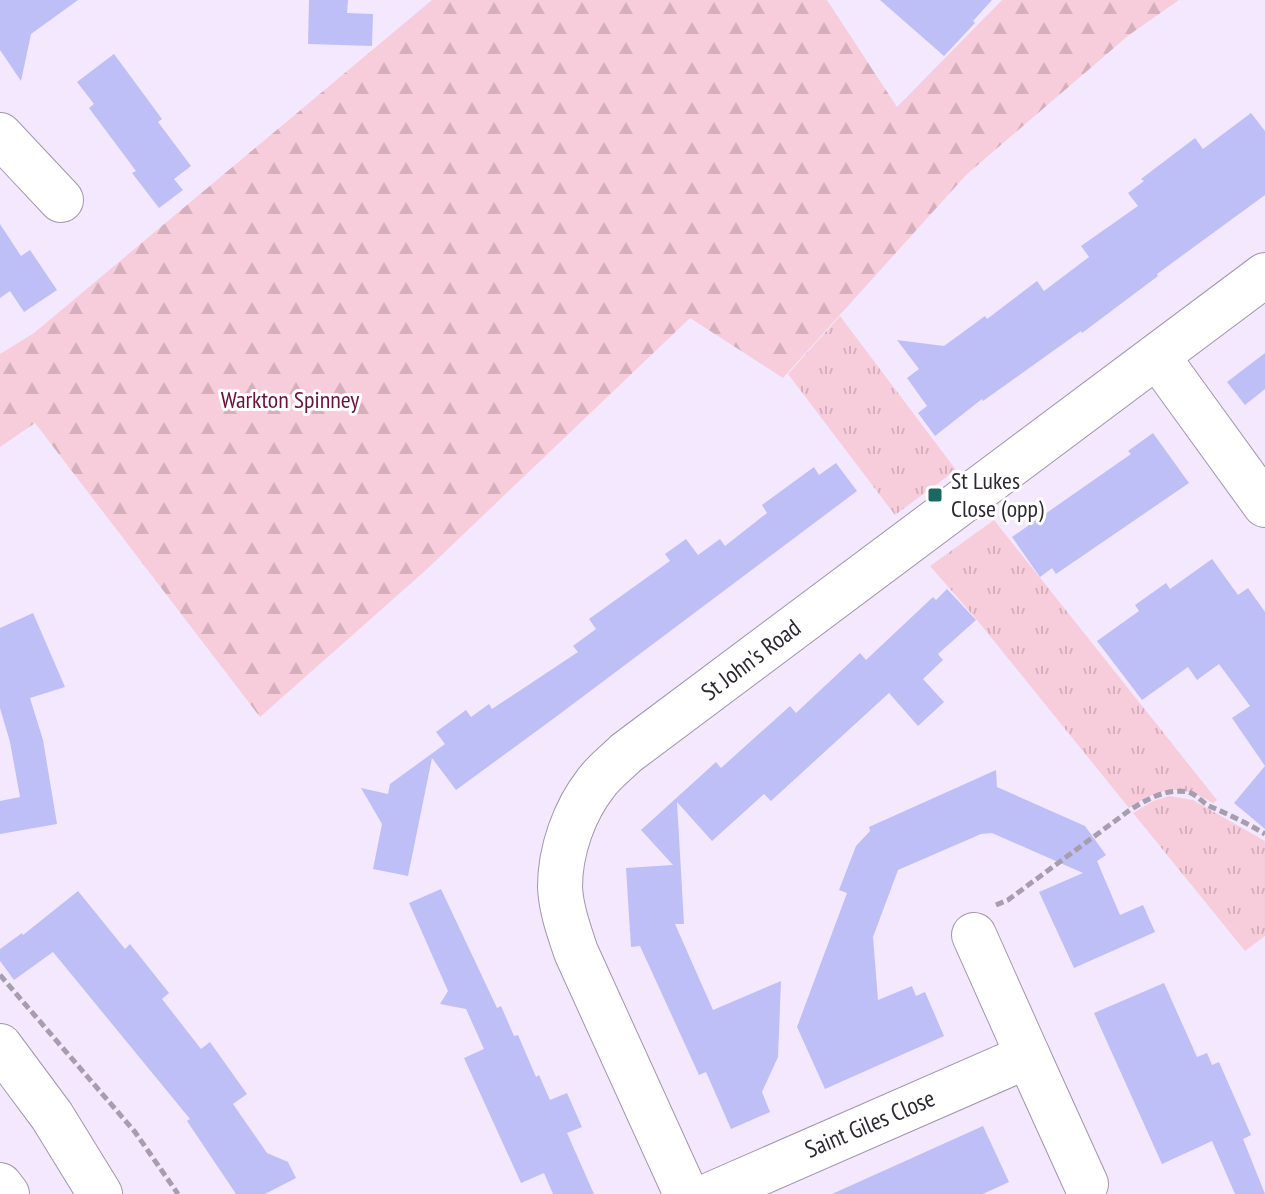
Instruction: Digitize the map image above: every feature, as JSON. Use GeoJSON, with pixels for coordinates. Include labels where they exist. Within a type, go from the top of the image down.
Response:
{"type":"FeatureCollection","features":[{"type":"Feature","properties":{"kind":"street"},"geometry":{"type":"LineString","coordinates":[[0,135],[61,200]]}},
{"type":"Feature","properties":{"kind":"street","name":"St John's Road"},"geometry":{"type":"LineString","coordinates":[[686,1194],[582,965],[564,915],[560,887],[564,858],[574,819],[595,783],[626,753],[1265,275]]}},
{"type":"Feature","properties":{"kind":"street"},"geometry":{"type":"LineString","coordinates":[[1157,356],[1265,505]]}},
{"type":"Feature","properties":{"kind":"street"},"geometry":{"type":"LineString","coordinates":[[982,921],[1028,1056],[1086,1184]]}},
{"type":"Feature","properties":{"kind":"street"},"geometry":{"type":"LineString","coordinates":[[0,1046],[52,1116],[100,1194]]}},
{"type":"Feature","properties":{"kind":"street","name":"Saint Giles Close"},"geometry":{"type":"LineString","coordinates":[[712,1194],[1028,1056]]}},
{"type":"Feature","properties":{"kind":"street"},"geometry":{"type":"LineString","coordinates":[[0,1185],[7,1194]]}},
{"type":"Feature","properties":{"kind":"path"},"geometry":{"type":"LineString","coordinates":[[982,921],[1149,798],[1171,792],[1191,793],[1207,805],[1225,811],[1265,834]]}},
{"type":"Feature","properties":{"kind":"path"},"geometry":{"type":"LineString","coordinates":[[0,975],[135,1132],[178,1194]]}},
{"type":"Feature","properties":{"kind":"green space","name":"Warkton Spinney"},"geometry":{"type":"Polygon","coordinates":[[[432,0],[827,0],[897,107],[1002,0],[1179,0],[1129,35],[966,175],[783,378],[690,318],[426,570],[260,717],[35,423],[0,447],[0,354],[34,333],[432,0]]]}},
{"type":"Feature","properties":{"kind":"green space"},"geometry":{"type":"Polygon","coordinates":[[[840,316],[956,470],[895,515],[788,374],[840,316]]]}},
{"type":"Feature","properties":{"kind":"green space"},"geometry":{"type":"Polygon","coordinates":[[[994,520],[1217,800],[1213,803],[1190,792],[1171,790],[1129,808],[930,566],[994,520]]]}},
{"type":"Feature","properties":{"kind":"green space"},"geometry":{"type":"Polygon","coordinates":[[[1169,796],[1193,800],[1265,841],[1265,936],[1245,951],[1133,813],[1169,796]]]}},
{"type":"Feature","properties":{"kind":"building"},"geometry":{"type":"Polygon","coordinates":[[[0,0],[78,0],[31,34],[21,81],[0,50],[0,0]]]}},
{"type":"Feature","properties":{"kind":"building"},"geometry":{"type":"Polygon","coordinates":[[[309,0],[348,0],[347,13],[373,14],[372,46],[308,44],[309,0]]]}},
{"type":"Feature","properties":{"kind":"building"},"geometry":{"type":"Polygon","coordinates":[[[880,0],[992,0],[944,56],[880,0]]]}},
{"type":"Feature","properties":{"kind":"building"},"geometry":{"type":"Polygon","coordinates":[[[114,54],[162,119],[158,122],[191,166],[174,179],[183,190],[159,208],[89,108],[94,104],[77,82],[114,54]]]}},
{"type":"Feature","properties":{"kind":"building"},"geometry":{"type":"Polygon","coordinates":[[[1251,113],[1265,131],[1265,195],[1082,333],[982,399],[935,436],[918,413],[927,406],[907,378],[919,369],[897,340],[944,346],[985,316],[987,319],[1037,281],[1044,291],[1089,257],[1081,246],[1138,206],[1128,193],[1144,181],[1141,179],[1195,138],[1203,149],[1251,113]]]}},
{"type":"Feature","properties":{"kind":"building"},"geometry":{"type":"Polygon","coordinates":[[[0,224],[21,256],[30,250],[57,290],[24,312],[10,291],[0,298],[0,224]]]}},
{"type":"Feature","properties":{"kind":"building"},"geometry":{"type":"Polygon","coordinates":[[[1265,353],[1265,389],[1245,405],[1227,382],[1265,353]]]}},
{"type":"Feature","properties":{"kind":"building"},"geometry":{"type":"Polygon","coordinates":[[[1153,433],[1189,483],[1056,574],[1052,568],[1040,577],[1012,537],[1131,454],[1128,451],[1153,433]]]}},
{"type":"Feature","properties":{"kind":"building"},"geometry":{"type":"Polygon","coordinates":[[[836,463],[857,491],[456,790],[432,758],[408,876],[373,869],[382,824],[361,788],[388,794],[390,784],[445,744],[436,732],[466,710],[471,717],[489,704],[492,709],[578,652],[573,646],[596,629],[589,619],[670,561],[665,554],[686,539],[698,555],[720,539],[725,546],[767,513],[762,505],[814,467],[819,475],[836,463]]]}},
{"type":"Feature","properties":{"kind":"building"},"geometry":{"type":"Polygon","coordinates":[[[1212,559],[1238,595],[1248,588],[1265,612],[1265,766],[1232,718],[1250,706],[1219,664],[1197,680],[1188,667],[1142,700],[1097,641],[1139,611],[1135,605],[1166,583],[1170,589],[1212,559]]]}},
{"type":"Feature","properties":{"kind":"building"},"geometry":{"type":"Polygon","coordinates":[[[947,589],[976,620],[938,654],[943,660],[923,679],[944,702],[918,726],[889,693],[771,801],[764,794],[712,841],[677,802],[684,924],[675,924],[713,1010],[781,981],[778,1057],[762,1092],[770,1112],[731,1129],[706,1072],[699,1075],[640,946],[631,947],[626,868],[673,865],[641,830],[716,762],[721,768],[790,706],[796,713],[860,653],[866,660],[933,597],[936,600],[947,589]]]}},
{"type":"Feature","properties":{"kind":"building"},"geometry":{"type":"Polygon","coordinates":[[[33,613],[65,687],[30,698],[43,740],[57,824],[0,834],[0,801],[20,797],[0,708],[0,628],[33,613]]]}},
{"type":"Feature","properties":{"kind":"building"},"geometry":{"type":"Polygon","coordinates":[[[1265,766],[1265,829],[1234,803],[1265,766]]]}},
{"type":"Feature","properties":{"kind":"building"},"geometry":{"type":"Polygon","coordinates":[[[996,770],[997,787],[1085,826],[1106,855],[1097,861],[1120,915],[1143,905],[1155,932],[1074,968],[1039,892],[1083,873],[992,833],[981,834],[898,870],[873,937],[878,1000],[912,986],[916,996],[925,992],[944,1036],[825,1089],[797,1027],[847,893],[839,890],[856,846],[870,831],[869,827],[996,770]]]}},
{"type":"Feature","properties":{"kind":"building"},"geometry":{"type":"Polygon","coordinates":[[[441,889],[497,1008],[501,1006],[514,1036],[518,1035],[536,1077],[539,1075],[550,1100],[567,1093],[582,1127],[567,1133],[594,1194],[553,1194],[544,1173],[521,1183],[464,1058],[484,1049],[466,1009],[440,1004],[448,991],[409,903],[441,889]]]}},
{"type":"Feature","properties":{"kind":"building"},"geometry":{"type":"Polygon","coordinates":[[[78,891],[125,949],[130,944],[169,993],[162,999],[201,1049],[210,1042],[247,1094],[233,1104],[267,1153],[288,1162],[296,1178],[265,1194],[236,1194],[187,1121],[190,1119],[53,952],[14,980],[0,961],[0,949],[23,935],[78,891]]]}},
{"type":"Feature","properties":{"kind":"building"},"geometry":{"type":"Polygon","coordinates":[[[1164,983],[1197,1057],[1207,1053],[1212,1065],[1219,1062],[1251,1135],[1243,1139],[1265,1194],[1235,1194],[1212,1141],[1162,1164],[1094,1013],[1164,983]]]}},
{"type":"Feature","properties":{"kind":"building"},"geometry":{"type":"Polygon","coordinates":[[[983,1126],[1009,1182],[983,1194],[832,1194],[983,1126]]]}},
{"type":"Feature","properties":{"kind":"place","name":"St Lukes Close (opp)"},"geometry":{"type":"Point","coordinates":[935,495]}}]}
